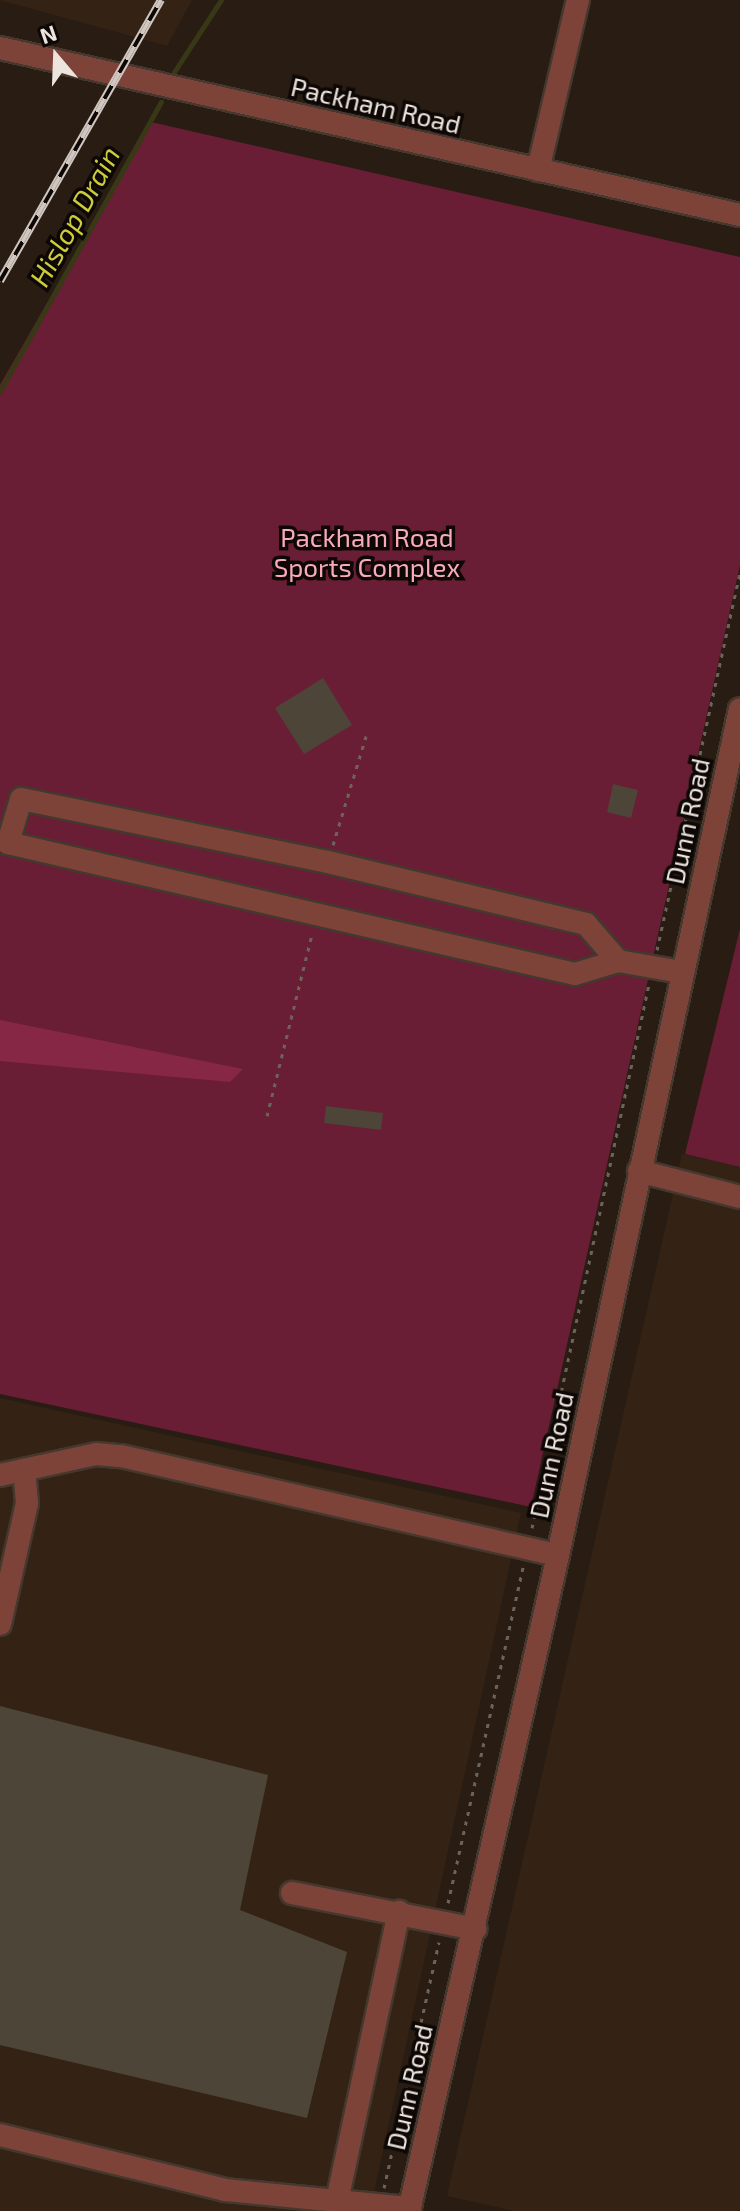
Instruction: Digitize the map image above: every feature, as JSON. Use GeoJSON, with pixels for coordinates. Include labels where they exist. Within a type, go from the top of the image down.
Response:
{"type":"FeatureCollection","features":[{"type":"Feature","properties":{"kind":"street"},"geometry":{"type":"LineString","coordinates":[[538,170],[578,0]]}},
{"type":"Feature","properties":{"kind":"street","name":"Packham Road"},"geometry":{"type":"LineString","coordinates":[[0,48],[740,215]]}},
{"type":"Feature","properties":{"kind":"street","name":"Dunn Road"},"geometry":{"type":"LineString","coordinates":[[410,2210],[558,1555],[740,709]]}},
{"type":"Feature","properties":{"kind":"street"},"geometry":{"type":"LineString","coordinates":[[618,961],[586,924],[328,862],[21,799],[8,843],[575,974],[618,961],[682,972]]}},
{"type":"Feature","properties":{"kind":"street"},"geometry":{"type":"LineString","coordinates":[[639,1171],[740,1197]]}},
{"type":"Feature","properties":{"kind":"street"},"geometry":{"type":"LineString","coordinates":[[0,1475],[96,1454],[121,1456],[558,1555]]}},
{"type":"Feature","properties":{"kind":"street"},"geometry":{"type":"LineString","coordinates":[[0,1624],[27,1503],[24,1470]]}},
{"type":"Feature","properties":{"kind":"street"},"geometry":{"type":"LineString","coordinates":[[292,1893],[475,1929]]}},
{"type":"Feature","properties":{"kind":"street"},"geometry":{"type":"LineString","coordinates":[[337,2201],[399,1912]]}},
{"type":"Feature","properties":{"kind":"street"},"geometry":{"type":"LineString","coordinates":[[0,2135],[225,2190],[410,2210]]}},
{"type":"Feature","properties":{"kind":"path"},"geometry":{"type":"LineString","coordinates":[[531,1533],[740,574]]}},
{"type":"Feature","properties":{"kind":"path"},"geometry":{"type":"LineString","coordinates":[[446,1914],[526,1554]]}},
{"type":"Feature","properties":{"kind":"path"},"geometry":{"type":"LineString","coordinates":[[380,2205],[442,1929]]}},
{"type":"Feature","properties":{"kind":"shaded area"},"geometry":{"type":"Polygon","coordinates":[[[0,0],[192,0],[167,46],[0,0]]]}},
{"type":"Feature","properties":{"kind":"shaded area"},"geometry":{"type":"Polygon","coordinates":[[[0,1020],[243,1069],[230,1082],[0,1061],[0,1020]]]}},
{"type":"Feature","properties":{"kind":"shaded area"},"geometry":{"type":"Polygon","coordinates":[[[682,1154],[740,1167],[740,2211],[515,2211],[447,2196],[682,1154]]]}},
{"type":"Feature","properties":{"kind":"shaded area"},"geometry":{"type":"Polygon","coordinates":[[[0,1398],[521,1513],[370,2211],[0,2211],[0,1398]]]}},
{"type":"Feature","properties":{"kind":"green space","name":"Packham Road Sports Complex"},"geometry":{"type":"Polygon","coordinates":[[[151,122],[740,257],[740,565],[531,1507],[0,1394],[0,385],[151,122]]]}},
{"type":"Feature","properties":{"kind":"green space"},"geometry":{"type":"Polygon","coordinates":[[[740,929],[740,1167],[685,1154],[740,929]]]}},
{"type":"Feature","properties":{"kind":"building"},"geometry":{"type":"Polygon","coordinates":[[[323,678],[352,725],[304,754],[275,708],[323,678]]]}},
{"type":"Feature","properties":{"kind":"building"},"geometry":{"type":"Polygon","coordinates":[[[613,784],[638,790],[631,818],[607,812],[613,784]]]}},
{"type":"Feature","properties":{"kind":"building"},"geometry":{"type":"Polygon","coordinates":[[[326,1106],[383,1113],[381,1130],[324,1123],[326,1106]]]}},
{"type":"Feature","properties":{"kind":"building"},"geometry":{"type":"Polygon","coordinates":[[[0,1706],[268,1775],[240,1910],[347,1952],[307,2118],[0,2045],[0,1706]]]}},
{"type":"Feature","properties":{"kind":"waterway","name":"Hislop Drain"},"geometry":{"type":"LineString","coordinates":[[174,72],[221,0]]}},
{"type":"Feature","properties":{"kind":"waterway","name":"Hislop Drain"},"geometry":{"type":"LineString","coordinates":[[0,391],[161,102]]}},
{"type":"Feature","properties":{"kind":"railway"},"geometry":{"type":"LineString","coordinates":[[0,281],[161,0]]}}]}
